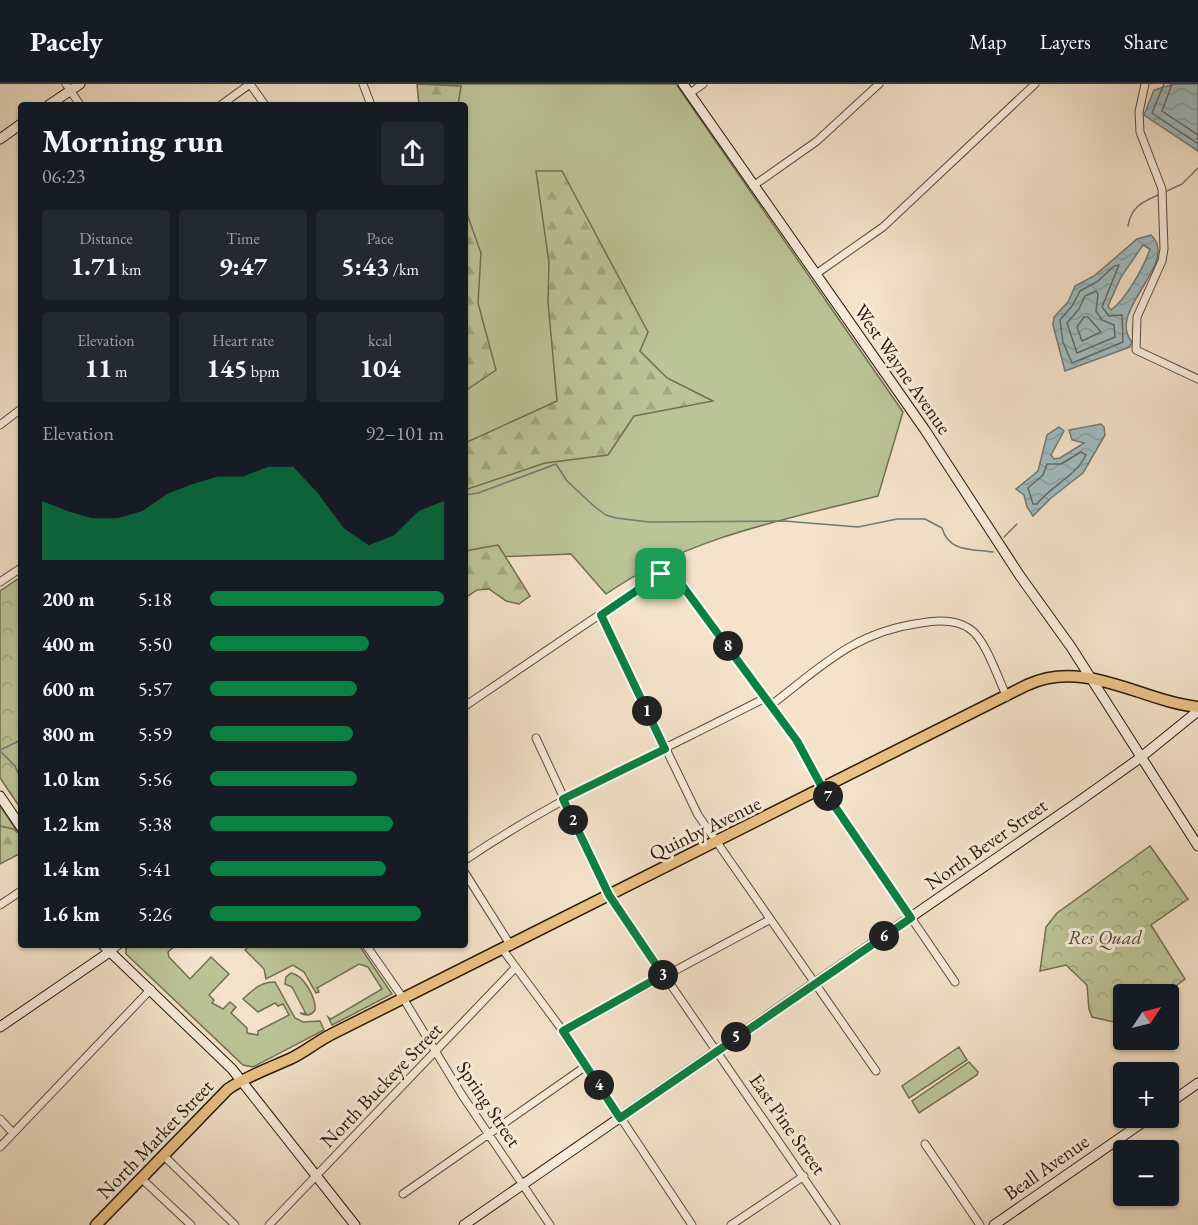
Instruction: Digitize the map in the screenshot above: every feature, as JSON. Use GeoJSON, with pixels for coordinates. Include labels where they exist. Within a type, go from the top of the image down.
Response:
{"type":"FeatureCollection","features":[{"type":"Feature","properties":{"kind":"main road","name":"Quinby Avenue"},"geometry":{"type":"LineString","coordinates":[[240,1080],[255,1076],[290,1059],[326,1037],[403,998],[1037,681],[1063,675],[1088,677],[1198,709]]}},
{"type":"Feature","properties":{"kind":"main road","name":"North Market Street"},"geometry":{"type":"LineString","coordinates":[[96,1225],[228,1089],[240,1080]]}},
{"type":"Feature","properties":{"kind":"street"},"geometry":{"type":"LineString","coordinates":[[53,102],[68,87],[80,84]]}},
{"type":"Feature","properties":{"kind":"street"},"geometry":{"type":"LineString","coordinates":[[224,102],[250,84],[263,102]]}},
{"type":"Feature","properties":{"kind":"street"},"geometry":{"type":"LineString","coordinates":[[363,84],[370,102]]}},
{"type":"Feature","properties":{"kind":"street","name":"West Wayne Avenue"},"geometry":{"type":"LineString","coordinates":[[683,84],[925,430],[1020,576],[1071,647],[1088,677],[1198,846]]}},
{"type":"Feature","properties":{"kind":"street"},"geometry":{"type":"LineString","coordinates":[[690,93],[703,84]]}},
{"type":"Feature","properties":{"kind":"street"},"geometry":{"type":"LineString","coordinates":[[753,186],[817,141],[879,84]]}},
{"type":"Feature","properties":{"kind":"street"},"geometry":{"type":"LineString","coordinates":[[816,274],[883,227],[1035,84]]}},
{"type":"Feature","properties":{"kind":"street"},"geometry":{"type":"LineString","coordinates":[[1145,84],[1139,112],[1140,132],[1162,189],[1162,261],[1137,317],[1136,350],[1198,379]]}},
{"type":"Feature","properties":{"kind":"street"},"geometry":{"type":"LineString","coordinates":[[68,87],[78,102]]}},
{"type":"Feature","properties":{"kind":"street"},"geometry":{"type":"LineString","coordinates":[[0,139],[18,126]]}},
{"type":"Feature","properties":{"kind":"street"},"geometry":{"type":"LineString","coordinates":[[1,423],[18,411]]}},
{"type":"Feature","properties":{"kind":"street"},"geometry":{"type":"LineString","coordinates":[[0,582],[18,570]]}},
{"type":"Feature","properties":{"kind":"street"},"geometry":{"type":"LineString","coordinates":[[468,702],[661,574],[676,577],[797,741],[823,789],[955,982]]}},
{"type":"Feature","properties":{"kind":"street"},"geometry":{"type":"LineString","coordinates":[[601,615],[698,815],[876,1071]]}},
{"type":"Feature","properties":{"kind":"street"},"geometry":{"type":"LineString","coordinates":[[771,705],[864,638],[906,625],[939,620],[955,622],[970,629],[981,641],[1007,697]]}},
{"type":"Feature","properties":{"kind":"street"},"geometry":{"type":"LineString","coordinates":[[468,858],[517,825],[563,799],[765,698]]}},
{"type":"Feature","properties":{"kind":"street","name":"North Bever Street"},"geometry":{"type":"LineString","coordinates":[[464,1225],[1140,758],[1198,709]]}},
{"type":"Feature","properties":{"kind":"street","name":"East Pine Street"},"geometry":{"type":"LineString","coordinates":[[536,738],[609,895],[836,1225]]}},
{"type":"Feature","properties":{"kind":"street"},"geometry":{"type":"LineString","coordinates":[[0,796],[18,823]]}},
{"type":"Feature","properties":{"kind":"street"},"geometry":{"type":"LineString","coordinates":[[468,878],[516,967],[563,1031],[692,1225]]}},
{"type":"Feature","properties":{"kind":"street"},"geometry":{"type":"LineString","coordinates":[[0,905],[18,893]]}},
{"type":"Feature","properties":{"kind":"street"},"geometry":{"type":"LineString","coordinates":[[563,1031],[663,975],[770,920]]}},
{"type":"Feature","properties":{"kind":"street"},"geometry":{"type":"LineString","coordinates":[[0,1027],[107,948],[151,989],[240,1080],[319,1174],[355,1225]]}},
{"type":"Feature","properties":{"kind":"street","name":"Spring Street"},"geometry":{"type":"LineString","coordinates":[[368,948],[550,1225]]}},
{"type":"Feature","properties":{"kind":"street","name":"North Buckeye Street"},"geometry":{"type":"LineString","coordinates":[[269,1225],[516,967]]}},
{"type":"Feature","properties":{"kind":"street"},"geometry":{"type":"LineString","coordinates":[[0,1147],[151,989]]}},
{"type":"Feature","properties":{"kind":"street"},"geometry":{"type":"LineString","coordinates":[[403,1194],[586,1066]]}},
{"type":"Feature","properties":{"kind":"street"},"geometry":{"type":"LineString","coordinates":[[1179,1096],[1198,1083]]}},
{"type":"Feature","properties":{"kind":"street"},"geometry":{"type":"LineString","coordinates":[[0,1119],[13,1133]]}},
{"type":"Feature","properties":{"kind":"street","name":"Beall Avenue"},"geometry":{"type":"LineString","coordinates":[[994,1225],[1135,1128]]}},
{"type":"Feature","properties":{"kind":"street"},"geometry":{"type":"LineString","coordinates":[[925,1144],[980,1225]]}},
{"type":"Feature","properties":{"kind":"street"},"geometry":{"type":"LineString","coordinates":[[164,1156],[235,1225]]}},
{"type":"Feature","properties":{"kind":"street"},"geometry":{"type":"LineString","coordinates":[[731,1225],[804,1176]]}},
{"type":"Feature","properties":{"kind":"street"},"geometry":{"type":"LineString","coordinates":[[142,1179],[191,1225]]}},
{"type":"Feature","properties":{"kind":"green space"},"geometry":{"type":"Polygon","coordinates":[[[417,84],[461,86],[458,102],[419,102],[417,84]]]}},
{"type":"Feature","properties":{"kind":"green space"},"geometry":{"type":"Polygon","coordinates":[[[419,84],[676,84],[903,412],[878,496],[772,523],[703,544],[638,574],[606,594],[571,554],[468,558],[468,102],[428,102],[419,84]]]}},
{"type":"Feature","properties":{"kind":"green space"},"geometry":{"type":"Polygon","coordinates":[[[536,171],[562,171],[648,332],[640,351],[667,378],[713,401],[634,416],[608,455],[545,463],[468,489],[468,442],[557,401],[548,302],[549,263],[536,171]]]}},
{"type":"Feature","properties":{"kind":"green space"},"geometry":{"type":"Polygon","coordinates":[[[468,216],[481,253],[478,303],[496,370],[468,389],[468,216]]]}},
{"type":"Feature","properties":{"kind":"green space"},"geometry":{"type":"Polygon","coordinates":[[[498,545],[530,596],[519,604],[506,601],[489,589],[477,590],[468,596],[468,550],[498,545]]]}},
{"type":"Feature","properties":{"kind":"green space"},"geometry":{"type":"Polygon","coordinates":[[[18,579],[18,805],[0,778],[0,591],[18,579]]]}},
{"type":"Feature","properties":{"kind":"green space"},"geometry":{"type":"Polygon","coordinates":[[[0,806],[18,833],[18,840],[0,858],[0,806]]]}},
{"type":"Feature","properties":{"kind":"green space"},"geometry":{"type":"Polygon","coordinates":[[[0,826],[18,833],[18,855],[0,864],[0,826]]]}},
{"type":"Feature","properties":{"kind":"green space","name":"Res Quad"},"geometry":{"type":"Polygon","coordinates":[[[1150,846],[1188,899],[1151,925],[1185,979],[1178,984],[1113,984],[1113,1022],[1092,1017],[1087,985],[1066,965],[1040,971],[1046,927],[1057,913],[1150,846]]]}},
{"type":"Feature","properties":{"kind":"green space"},"geometry":{"type":"Polygon","coordinates":[[[126,948],[173,948],[168,952],[169,957],[190,979],[211,957],[229,974],[209,995],[214,1000],[212,1003],[223,1009],[230,1002],[236,1007],[231,1013],[247,1028],[247,1033],[258,1035],[258,1031],[289,1015],[283,1004],[278,1006],[275,1003],[258,1012],[243,999],[261,985],[270,982],[275,982],[295,1018],[303,1022],[320,1021],[324,1030],[253,1067],[243,1065],[126,954],[126,948]]]}},
{"type":"Feature","properties":{"kind":"green space"},"geometry":{"type":"Polygon","coordinates":[[[247,948],[361,948],[392,994],[332,1025],[328,1017],[331,1019],[382,989],[368,967],[359,964],[317,988],[319,992],[316,993],[304,972],[293,965],[266,979],[264,969],[245,950],[247,948]]]}},
{"type":"Feature","properties":{"kind":"green space"},"geometry":{"type":"Polygon","coordinates":[[[291,973],[305,982],[311,994],[315,1010],[310,1014],[306,1015],[300,1013],[306,1014],[292,987],[285,984],[286,977],[291,973]]]}},
{"type":"Feature","properties":{"kind":"green space"},"geometry":{"type":"Polygon","coordinates":[[[959,1047],[967,1060],[909,1098],[902,1086],[959,1047]]]}},
{"type":"Feature","properties":{"kind":"green space"},"geometry":{"type":"Polygon","coordinates":[[[969,1062],[978,1072],[977,1075],[919,1113],[912,1101],[969,1062]]]}},
{"type":"Feature","properties":{"kind":"water"},"geometry":{"type":"Polygon","coordinates":[[[1174,84],[1198,84],[1198,151],[1144,115],[1154,90],[1174,84]]]}},
{"type":"Feature","properties":{"kind":"water"},"geometry":{"type":"Polygon","coordinates":[[[1151,235],[1158,246],[1157,259],[1151,273],[1128,316],[1126,330],[1132,342],[1130,347],[1065,371],[1053,325],[1054,317],[1068,302],[1075,286],[1094,276],[1137,239],[1151,235]],[[1143,245],[1121,277],[1108,306],[1111,310],[1134,282],[1150,249],[1143,245]]]}},
{"type":"Feature","properties":{"kind":"water"},"geometry":{"type":"Polygon","coordinates":[[[1101,424],[1105,435],[1083,473],[1051,498],[1033,516],[1027,507],[1024,495],[1016,489],[1038,471],[1047,435],[1059,427],[1064,431],[1051,455],[1054,459],[1060,458],[1084,443],[1072,440],[1069,430],[1101,424]]]}},
{"type":"Feature","properties":{"kind":"waterway"},"geometry":{"type":"LineString","coordinates":[[1167,191],[1182,184],[1198,168]]}},
{"type":"Feature","properties":{"kind":"waterway"},"geometry":{"type":"LineString","coordinates":[[1128,226],[1138,206],[1158,195]]}},
{"type":"Feature","properties":{"kind":"waterway"},"geometry":{"type":"LineString","coordinates":[[468,495],[478,493],[556,464],[567,481],[595,507],[606,515],[616,518],[649,522],[784,521],[858,527],[897,519],[925,519],[942,528],[945,536],[955,545],[993,552]]}},
{"type":"Feature","properties":{"kind":"waterway"},"geometry":{"type":"LineString","coordinates":[[1004,537],[1017,524]]}},
{"type":"Feature","properties":{"kind":"waterway"},"geometry":{"type":"LineString","coordinates":[[0,750],[18,741]]}},
{"type":"Feature","properties":{"kind":"waterway"},"geometry":{"type":"LineString","coordinates":[[0,751],[15,766],[18,773]]}},
{"type":"Feature","properties":{"kind":"route"},"geometry":{"type":"LineString","coordinates":[[661,574],[676,577],[712,623],[797,741],[823,789],[855,832],[911,918],[620,1118],[563,1031],[663,975],[609,895],[563,799],[665,749],[616,642],[601,615],[661,574]]}}]}
